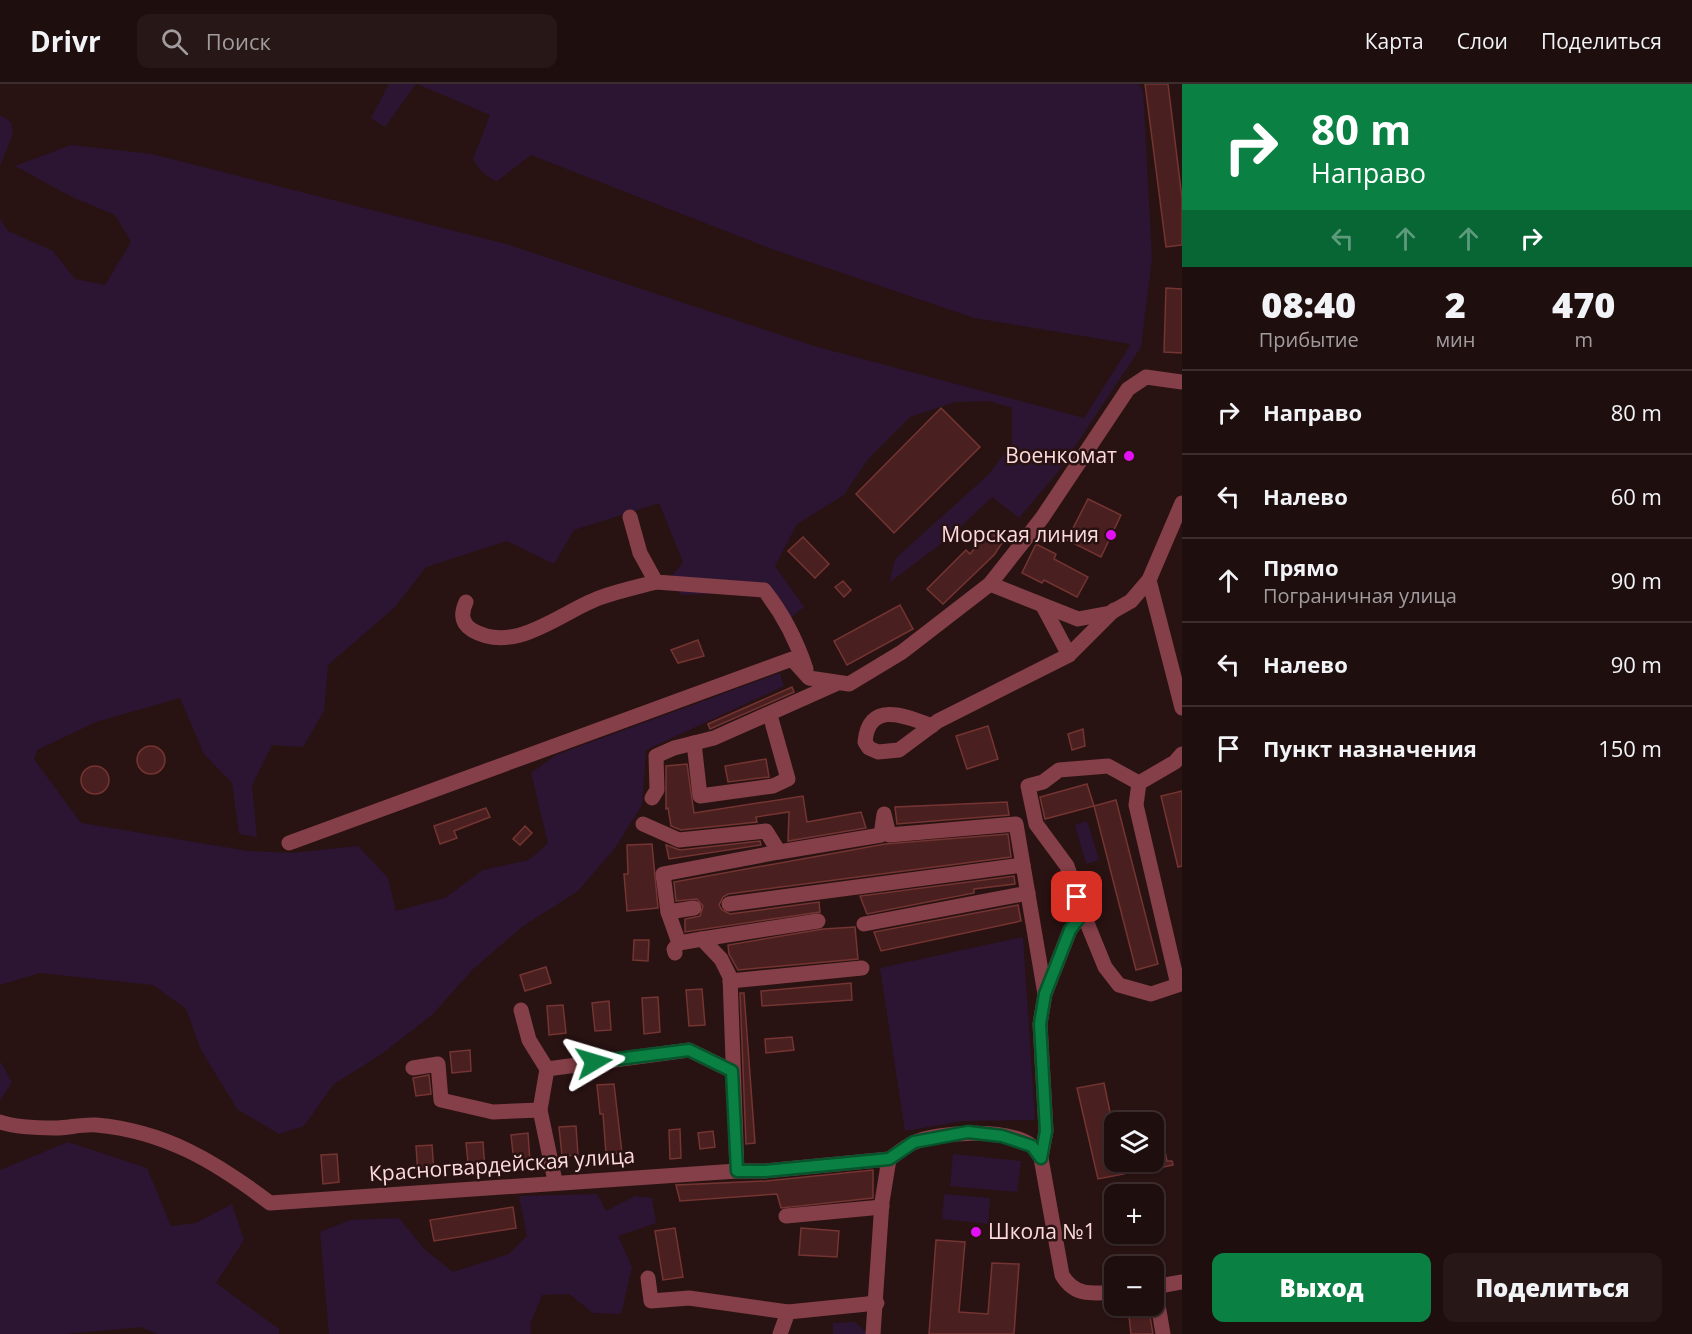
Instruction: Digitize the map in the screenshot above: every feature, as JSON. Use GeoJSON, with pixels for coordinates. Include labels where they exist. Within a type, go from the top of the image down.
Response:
{"type":"FeatureCollection","features":[{"type":"Feature","properties":{"kind":"street"},"geometry":{"type":"LineString","coordinates":[[289,843],[792,658],[809,678],[849,684],[902,652],[990,584],[1042,518],[1128,390],[1146,377],[1182,382]]}},
{"type":"Feature","properties":{"kind":"street"},"geometry":{"type":"LineString","coordinates":[[990,584],[1044,608],[1078,619],[1114,610],[1131,602],[1149,580],[1182,503]]}},
{"type":"Feature","properties":{"kind":"street"},"geometry":{"type":"LineString","coordinates":[[630,517],[640,553],[656,582]]}},
{"type":"Feature","properties":{"kind":"street"},"geometry":{"type":"LineString","coordinates":[[1149,580],[1182,708]]}},
{"type":"Feature","properties":{"kind":"street"},"geometry":{"type":"LineString","coordinates":[[466,602],[462,617],[466,625],[487,638],[501,639],[542,627],[587,603],[617,591],[656,582],[764,590],[782,612],[794,636],[809,678]]}},
{"type":"Feature","properties":{"kind":"street"},"geometry":{"type":"LineString","coordinates":[[1044,608],[1070,655]]}},
{"type":"Feature","properties":{"kind":"street"},"geometry":{"type":"LineString","coordinates":[[932,726],[1070,655],[1114,610]]}},
{"type":"Feature","properties":{"kind":"street"},"geometry":{"type":"LineString","coordinates":[[652,798],[657,790],[656,756],[714,738],[838,683]]}},
{"type":"Feature","properties":{"kind":"street"},"geometry":{"type":"LineString","coordinates":[[694,743],[700,796],[773,786],[788,779],[770,715]]}},
{"type":"Feature","properties":{"kind":"street"},"geometry":{"type":"LineString","coordinates":[[1138,783],[1175,762],[1182,754]]}},
{"type":"Feature","properties":{"kind":"street"},"geometry":{"type":"LineString","coordinates":[[1108,766],[1138,783],[1136,805],[1178,985],[1151,994],[1119,985],[1105,967],[1067,866],[1036,824],[1028,786],[1043,782],[1059,770],[1108,766]]}},
{"type":"Feature","properties":{"kind":"street"},"geometry":{"type":"LineString","coordinates":[[818,921],[702,939],[677,948],[668,912],[663,874],[881,835],[884,814],[889,835],[1016,824],[1045,994]]}},
{"type":"Feature","properties":{"kind":"street"},"geometry":{"type":"LineString","coordinates":[[644,824],[679,840],[766,831],[779,852]]}},
{"type":"Feature","properties":{"kind":"street"},"geometry":{"type":"LineString","coordinates":[[729,904],[1023,865]]}},
{"type":"Feature","properties":{"kind":"street"},"geometry":{"type":"LineString","coordinates":[[864,924],[1028,893]]}},
{"type":"Feature","properties":{"kind":"street"},"geometry":{"type":"LineString","coordinates":[[668,912],[694,908]]}},
{"type":"Feature","properties":{"kind":"street"},"geometry":{"type":"LineString","coordinates":[[1083,913],[1070,930],[1045,994],[1040,1024],[1046,1131],[1041,1158],[1062,1275],[1068,1287],[1077,1292],[1104,1292]]}},
{"type":"Feature","properties":{"kind":"street"},"geometry":{"type":"LineString","coordinates":[[702,939],[722,958],[730,981],[737,1171]]}},
{"type":"Feature","properties":{"kind":"street"},"geometry":{"type":"LineString","coordinates":[[730,981],[862,968]]}},
{"type":"Feature","properties":{"kind":"street"},"geometry":{"type":"LineString","coordinates":[[521,1010],[529,1040],[547,1069],[540,1110],[555,1181]]}},
{"type":"Feature","properties":{"kind":"street"},"geometry":{"type":"LineString","coordinates":[[547,1069],[689,1050],[732,1071]]}},
{"type":"Feature","properties":{"kind":"street"},"geometry":{"type":"LineString","coordinates":[[413,1068],[438,1064],[441,1100],[494,1112],[540,1110]]}},
{"type":"Feature","properties":{"kind":"street","name":"Красногвардейская улица"},"geometry":{"type":"LineString","coordinates":[[0,1122],[55,1128],[94,1125],[151,1134],[193,1152],[238,1179],[270,1203],[555,1181],[765,1171],[889,1159]]}},
{"type":"Feature","properties":{"kind":"street"},"geometry":{"type":"LineString","coordinates":[[873,1334],[882,1207],[889,1159],[914,1142],[968,1132],[1002,1136],[1032,1146],[1041,1158]]}},
{"type":"Feature","properties":{"kind":"street"},"geometry":{"type":"LineString","coordinates":[[786,1216],[882,1207]]}},
{"type":"Feature","properties":{"kind":"street"},"geometry":{"type":"LineString","coordinates":[[648,1278],[651,1301],[689,1298],[788,1312],[877,1303]]}},
{"type":"Feature","properties":{"kind":"street"},"geometry":{"type":"LineString","coordinates":[[1164,1285],[1182,1282]]}},
{"type":"Feature","properties":{"kind":"street"},"geometry":{"type":"LineString","coordinates":[[780,1334],[788,1312]]}},
{"type":"Feature","properties":{"kind":"street"},"geometry":{"type":"LineString","coordinates":[[1159,1316],[1162,1334]]}},
{"type":"Feature","properties":{"kind":"shaded area"},"geometry":{"type":"Polygon","coordinates":[[[389,84],[416,84],[385,127],[371,118],[389,84]]]}},
{"type":"Feature","properties":{"kind":"shaded area"},"geometry":{"type":"Polygon","coordinates":[[[417,84],[1138,84],[1143,90],[1152,259],[1141,347],[1057,473],[1019,518],[992,497],[950,537],[889,583],[895,559],[989,474],[1012,443],[1012,408],[989,401],[955,402],[910,417],[868,459],[844,495],[797,524],[775,566],[804,607],[790,618],[756,591],[682,595],[668,581],[683,562],[659,503],[574,530],[554,564],[507,541],[426,567],[395,607],[328,665],[324,711],[303,747],[272,745],[252,785],[257,837],[239,834],[232,783],[204,754],[180,698],[96,722],[37,750],[34,759],[81,823],[248,851],[292,853],[358,846],[388,878],[396,911],[445,898],[483,870],[529,860],[548,843],[531,773],[556,755],[780,673],[784,686],[646,750],[642,805],[615,848],[578,891],[522,927],[472,970],[433,1014],[383,1053],[333,1085],[304,1126],[279,1134],[237,1109],[201,1050],[186,1009],[153,985],[40,973],[0,985],[0,219],[8,231],[53,251],[75,279],[105,285],[131,242],[115,215],[70,196],[15,166],[71,145],[152,154],[506,244],[814,346],[1084,418],[1131,344],[974,318],[769,248],[531,155],[496,182],[481,171],[473,159],[490,115],[417,84]]]}},
{"type":"Feature","properties":{"kind":"shaded area"},"geometry":{"type":"Polygon","coordinates":[[[0,115],[11,122],[13,134],[0,166],[0,115]]]}},
{"type":"Feature","properties":{"kind":"shaded area"},"geometry":{"type":"Polygon","coordinates":[[[1087,821],[1099,860],[1086,864],[1075,825],[1087,821]]]}},
{"type":"Feature","properties":{"kind":"shaded area"},"geometry":{"type":"Polygon","coordinates":[[[1023,937],[1035,1120],[963,1121],[905,1131],[880,968],[1023,937]]]}},
{"type":"Feature","properties":{"kind":"shaded area"},"geometry":{"type":"Polygon","coordinates":[[[0,1061],[12,1082],[0,1101],[0,1061]]]}},
{"type":"Feature","properties":{"kind":"shaded area"},"geometry":{"type":"Polygon","coordinates":[[[68,1142],[147,1168],[171,1226],[196,1223],[232,1204],[244,1240],[216,1283],[279,1329],[279,1334],[157,1334],[141,1327],[64,1334],[0,1334],[0,1170],[68,1142]]]}},
{"type":"Feature","properties":{"kind":"shaded area"},"geometry":{"type":"Polygon","coordinates":[[[953,1154],[1021,1161],[1017,1192],[950,1186],[953,1154]]]}},
{"type":"Feature","properties":{"kind":"shaded area"},"geometry":{"type":"Polygon","coordinates":[[[597,1194],[606,1211],[635,1196],[652,1198],[656,1223],[618,1236],[632,1267],[621,1314],[593,1313],[569,1294],[542,1295],[530,1324],[531,1334],[329,1334],[320,1232],[350,1220],[399,1218],[424,1249],[453,1272],[509,1254],[527,1236],[519,1196],[597,1194]]]}},
{"type":"Feature","properties":{"kind":"shaded area"},"geometry":{"type":"Polygon","coordinates":[[[944,1194],[990,1198],[988,1224],[942,1219],[944,1194]]]}},
{"type":"Feature","properties":{"kind":"shaded area"},"geometry":{"type":"Polygon","coordinates":[[[855,1322],[868,1334],[833,1334],[833,1323],[855,1322]]]}},
{"type":"Feature","properties":{"kind":"building"},"geometry":{"type":"Polygon","coordinates":[[[1145,84],[1168,84],[1182,198],[1182,245],[1166,247],[1145,84]]]}},
{"type":"Feature","properties":{"kind":"building"},"geometry":{"type":"Polygon","coordinates":[[[1166,288],[1182,289],[1182,353],[1164,352],[1166,288]]]}},
{"type":"Feature","properties":{"kind":"building"},"geometry":{"type":"Polygon","coordinates":[[[941,408],[980,447],[894,533],[856,494],[941,408]]]}},
{"type":"Feature","properties":{"kind":"building"},"geometry":{"type":"Polygon","coordinates":[[[1088,499],[1121,515],[1101,557],[1067,540],[1088,499]]]}},
{"type":"Feature","properties":{"kind":"building"},"geometry":{"type":"Polygon","coordinates":[[[989,530],[1002,543],[994,555],[943,604],[927,589],[966,550],[970,554],[989,530]]]}},
{"type":"Feature","properties":{"kind":"building"},"geometry":{"type":"Polygon","coordinates":[[[803,537],[829,564],[815,578],[788,551],[803,537]]]}},
{"type":"Feature","properties":{"kind":"building"},"geometry":{"type":"Polygon","coordinates":[[[1036,544],[1056,554],[1054,559],[1088,577],[1077,597],[1044,580],[1042,583],[1022,573],[1036,544]]]}},
{"type":"Feature","properties":{"kind":"building"},"geometry":{"type":"Polygon","coordinates":[[[843,581],[851,590],[844,597],[835,587],[843,581]]]}},
{"type":"Feature","properties":{"kind":"building"},"geometry":{"type":"Polygon","coordinates":[[[900,605],[913,629],[847,665],[834,641],[900,605]]]}},
{"type":"Feature","properties":{"kind":"building"},"geometry":{"type":"Polygon","coordinates":[[[698,640],[704,656],[678,663],[671,650],[698,640]]]}},
{"type":"Feature","properties":{"kind":"building"},"geometry":{"type":"Polygon","coordinates":[[[792,687],[794,692],[710,729],[708,724],[792,687]]]}},
{"type":"Feature","properties":{"kind":"building"},"geometry":{"type":"Polygon","coordinates":[[[988,726],[998,759],[967,769],[956,736],[988,726]]]}},
{"type":"Feature","properties":{"kind":"building"},"geometry":{"type":"Polygon","coordinates":[[[1083,729],[1085,746],[1072,750],[1068,734],[1083,729]]]}},
{"type":"Feature","properties":{"kind":"building"},"geometry":{"type":"Polygon","coordinates":[[[151,746],[161,750],[165,760],[161,770],[151,774],[141,770],[137,760],[141,750],[151,746]]]}},
{"type":"Feature","properties":{"kind":"building"},"geometry":{"type":"Polygon","coordinates":[[[766,759],[769,777],[728,782],[725,766],[766,759]]]}},
{"type":"Feature","properties":{"kind":"building"},"geometry":{"type":"Polygon","coordinates":[[[687,764],[694,813],[803,796],[807,822],[861,812],[866,828],[788,841],[789,812],[756,817],[757,822],[681,830],[671,826],[668,808],[666,809],[666,766],[687,764]]]}},
{"type":"Feature","properties":{"kind":"building"},"geometry":{"type":"Polygon","coordinates":[[[95,766],[105,770],[109,780],[105,790],[95,794],[85,790],[81,780],[85,770],[95,766]]]}},
{"type":"Feature","properties":{"kind":"building"},"geometry":{"type":"Polygon","coordinates":[[[1087,784],[1094,806],[1045,819],[1040,797],[1087,784]]]}},
{"type":"Feature","properties":{"kind":"building"},"geometry":{"type":"Polygon","coordinates":[[[1182,791],[1182,866],[1178,867],[1161,796],[1182,791]]]}},
{"type":"Feature","properties":{"kind":"building"},"geometry":{"type":"Polygon","coordinates":[[[1116,800],[1158,964],[1136,970],[1094,806],[1116,800]]]}},
{"type":"Feature","properties":{"kind":"building"},"geometry":{"type":"Polygon","coordinates":[[[1007,802],[1009,815],[897,824],[895,807],[1007,802]]]}},
{"type":"Feature","properties":{"kind":"building"},"geometry":{"type":"Polygon","coordinates":[[[486,808],[490,817],[454,831],[457,838],[440,844],[434,826],[486,808]]]}},
{"type":"Feature","properties":{"kind":"building"},"geometry":{"type":"Polygon","coordinates":[[[525,826],[532,833],[520,845],[513,839],[525,826]]]}},
{"type":"Feature","properties":{"kind":"building"},"geometry":{"type":"Polygon","coordinates":[[[1008,834],[1011,857],[728,894],[723,897],[719,905],[722,910],[730,914],[819,902],[820,912],[685,932],[685,919],[700,916],[703,906],[697,899],[676,901],[674,882],[885,844],[1008,834]]]}},
{"type":"Feature","properties":{"kind":"building"},"geometry":{"type":"Polygon","coordinates":[[[760,841],[761,845],[669,859],[666,845],[680,850],[760,841]]]}},
{"type":"Feature","properties":{"kind":"building"},"geometry":{"type":"Polygon","coordinates":[[[652,844],[658,908],[627,911],[624,874],[628,874],[627,845],[652,844]]]}},
{"type":"Feature","properties":{"kind":"building"},"geometry":{"type":"Polygon","coordinates":[[[1014,876],[1015,884],[974,889],[974,893],[867,914],[860,896],[1014,876]]]}},
{"type":"Feature","properties":{"kind":"building"},"geometry":{"type":"Polygon","coordinates":[[[1018,905],[1021,921],[881,951],[874,932],[1018,905]]]}},
{"type":"Feature","properties":{"kind":"building"},"geometry":{"type":"Polygon","coordinates":[[[855,927],[858,959],[738,970],[729,954],[728,945],[823,929],[855,927]]]}},
{"type":"Feature","properties":{"kind":"building"},"geometry":{"type":"Polygon","coordinates":[[[634,940],[649,940],[648,961],[633,960],[634,940]]]}},
{"type":"Feature","properties":{"kind":"building"},"geometry":{"type":"Polygon","coordinates":[[[546,967],[551,983],[525,991],[520,975],[546,967]]]}},
{"type":"Feature","properties":{"kind":"building"},"geometry":{"type":"Polygon","coordinates":[[[851,983],[852,1000],[762,1006],[761,991],[851,983]]]}},
{"type":"Feature","properties":{"kind":"building"},"geometry":{"type":"Polygon","coordinates":[[[702,989],[705,1025],[689,1026],[686,990],[702,989]]]}},
{"type":"Feature","properties":{"kind":"building"},"geometry":{"type":"Polygon","coordinates":[[[740,993],[744,993],[755,1143],[746,1144],[740,993]]]}},
{"type":"Feature","properties":{"kind":"building"},"geometry":{"type":"Polygon","coordinates":[[[658,997],[660,1032],[644,1034],[642,998],[658,997]]]}},
{"type":"Feature","properties":{"kind":"building"},"geometry":{"type":"Polygon","coordinates":[[[609,1001],[611,1030],[595,1031],[592,1003],[609,1001]]]}},
{"type":"Feature","properties":{"kind":"building"},"geometry":{"type":"Polygon","coordinates":[[[563,1005],[566,1033],[549,1035],[547,1006],[563,1005]]]}},
{"type":"Feature","properties":{"kind":"building"},"geometry":{"type":"Polygon","coordinates":[[[792,1037],[794,1050],[766,1053],[765,1039],[792,1037]]]}},
{"type":"Feature","properties":{"kind":"building"},"geometry":{"type":"Polygon","coordinates":[[[470,1050],[471,1071],[452,1073],[450,1052],[470,1050]]]}},
{"type":"Feature","properties":{"kind":"building"},"geometry":{"type":"Polygon","coordinates":[[[429,1075],[431,1094],[416,1096],[413,1078],[429,1075]]]}},
{"type":"Feature","properties":{"kind":"building"},"geometry":{"type":"Polygon","coordinates":[[[1104,1083],[1110,1112],[1104,1112],[1104,1172],[1124,1172],[1124,1174],[1098,1179],[1077,1088],[1104,1083]]]}},
{"type":"Feature","properties":{"kind":"building"},"geometry":{"type":"Polygon","coordinates":[[[614,1084],[622,1153],[606,1154],[603,1114],[600,1114],[597,1085],[614,1084]]]}},
{"type":"Feature","properties":{"kind":"building"},"geometry":{"type":"Polygon","coordinates":[[[576,1126],[578,1155],[562,1156],[559,1127],[576,1126]]]}},
{"type":"Feature","properties":{"kind":"building"},"geometry":{"type":"Polygon","coordinates":[[[680,1129],[681,1158],[670,1159],[669,1130],[680,1129]]]}},
{"type":"Feature","properties":{"kind":"building"},"geometry":{"type":"Polygon","coordinates":[[[713,1131],[715,1147],[700,1149],[698,1133],[713,1131]]]}},
{"type":"Feature","properties":{"kind":"building"},"geometry":{"type":"Polygon","coordinates":[[[528,1133],[530,1162],[514,1163],[511,1135],[528,1133]]]}},
{"type":"Feature","properties":{"kind":"building"},"geometry":{"type":"Polygon","coordinates":[[[483,1142],[485,1170],[469,1172],[466,1143],[483,1142]]]}},
{"type":"Feature","properties":{"kind":"building"},"geometry":{"type":"Polygon","coordinates":[[[432,1145],[434,1173],[418,1175],[416,1146],[432,1145]]]}},
{"type":"Feature","properties":{"kind":"building"},"geometry":{"type":"Polygon","coordinates":[[[1164,1146],[1167,1161],[1172,1161],[1173,1165],[1164,1167],[1164,1146]]]}},
{"type":"Feature","properties":{"kind":"building"},"geometry":{"type":"Polygon","coordinates":[[[337,1154],[339,1182],[323,1184],[321,1155],[337,1154]]]}},
{"type":"Feature","properties":{"kind":"building"},"geometry":{"type":"Polygon","coordinates":[[[873,1170],[873,1198],[781,1208],[777,1194],[680,1201],[676,1185],[766,1181],[873,1170]]]}},
{"type":"Feature","properties":{"kind":"building"},"geometry":{"type":"Polygon","coordinates":[[[513,1207],[516,1228],[434,1241],[430,1220],[513,1207]]]}},
{"type":"Feature","properties":{"kind":"building"},"geometry":{"type":"Polygon","coordinates":[[[675,1228],[683,1277],[663,1280],[655,1231],[675,1228]]]}},
{"type":"Feature","properties":{"kind":"building"},"geometry":{"type":"Polygon","coordinates":[[[801,1228],[839,1231],[837,1257],[799,1255],[801,1228]]]}},
{"type":"Feature","properties":{"kind":"building"},"geometry":{"type":"Polygon","coordinates":[[[936,1240],[965,1242],[959,1312],[988,1314],[992,1263],[1019,1264],[1014,1334],[929,1334],[936,1240]]]}},
{"type":"Feature","properties":{"kind":"building"},"geometry":{"type":"Polygon","coordinates":[[[1129,1316],[1150,1316],[1153,1334],[1131,1334],[1129,1316]]]}},
{"type":"Feature","properties":{"kind":"place","name":"Военкомат"},"geometry":{"type":"Point","coordinates":[1129,456]}},
{"type":"Feature","properties":{"kind":"place","name":"Морская линия"},"geometry":{"type":"Point","coordinates":[1111,535]}},
{"type":"Feature","properties":{"kind":"place","name":"Школа №1"},"geometry":{"type":"Point","coordinates":[976,1232]}},
{"type":"Feature","properties":{"kind":"route"},"geometry":{"type":"LineString","coordinates":[[594,1062],[689,1050],[732,1071],[737,1171],[765,1171],[889,1159],[914,1142],[968,1132],[1002,1136],[1032,1146],[1041,1158],[1046,1131],[1040,1024],[1045,994],[1070,930],[1083,913],[1077,897]]}}]}
